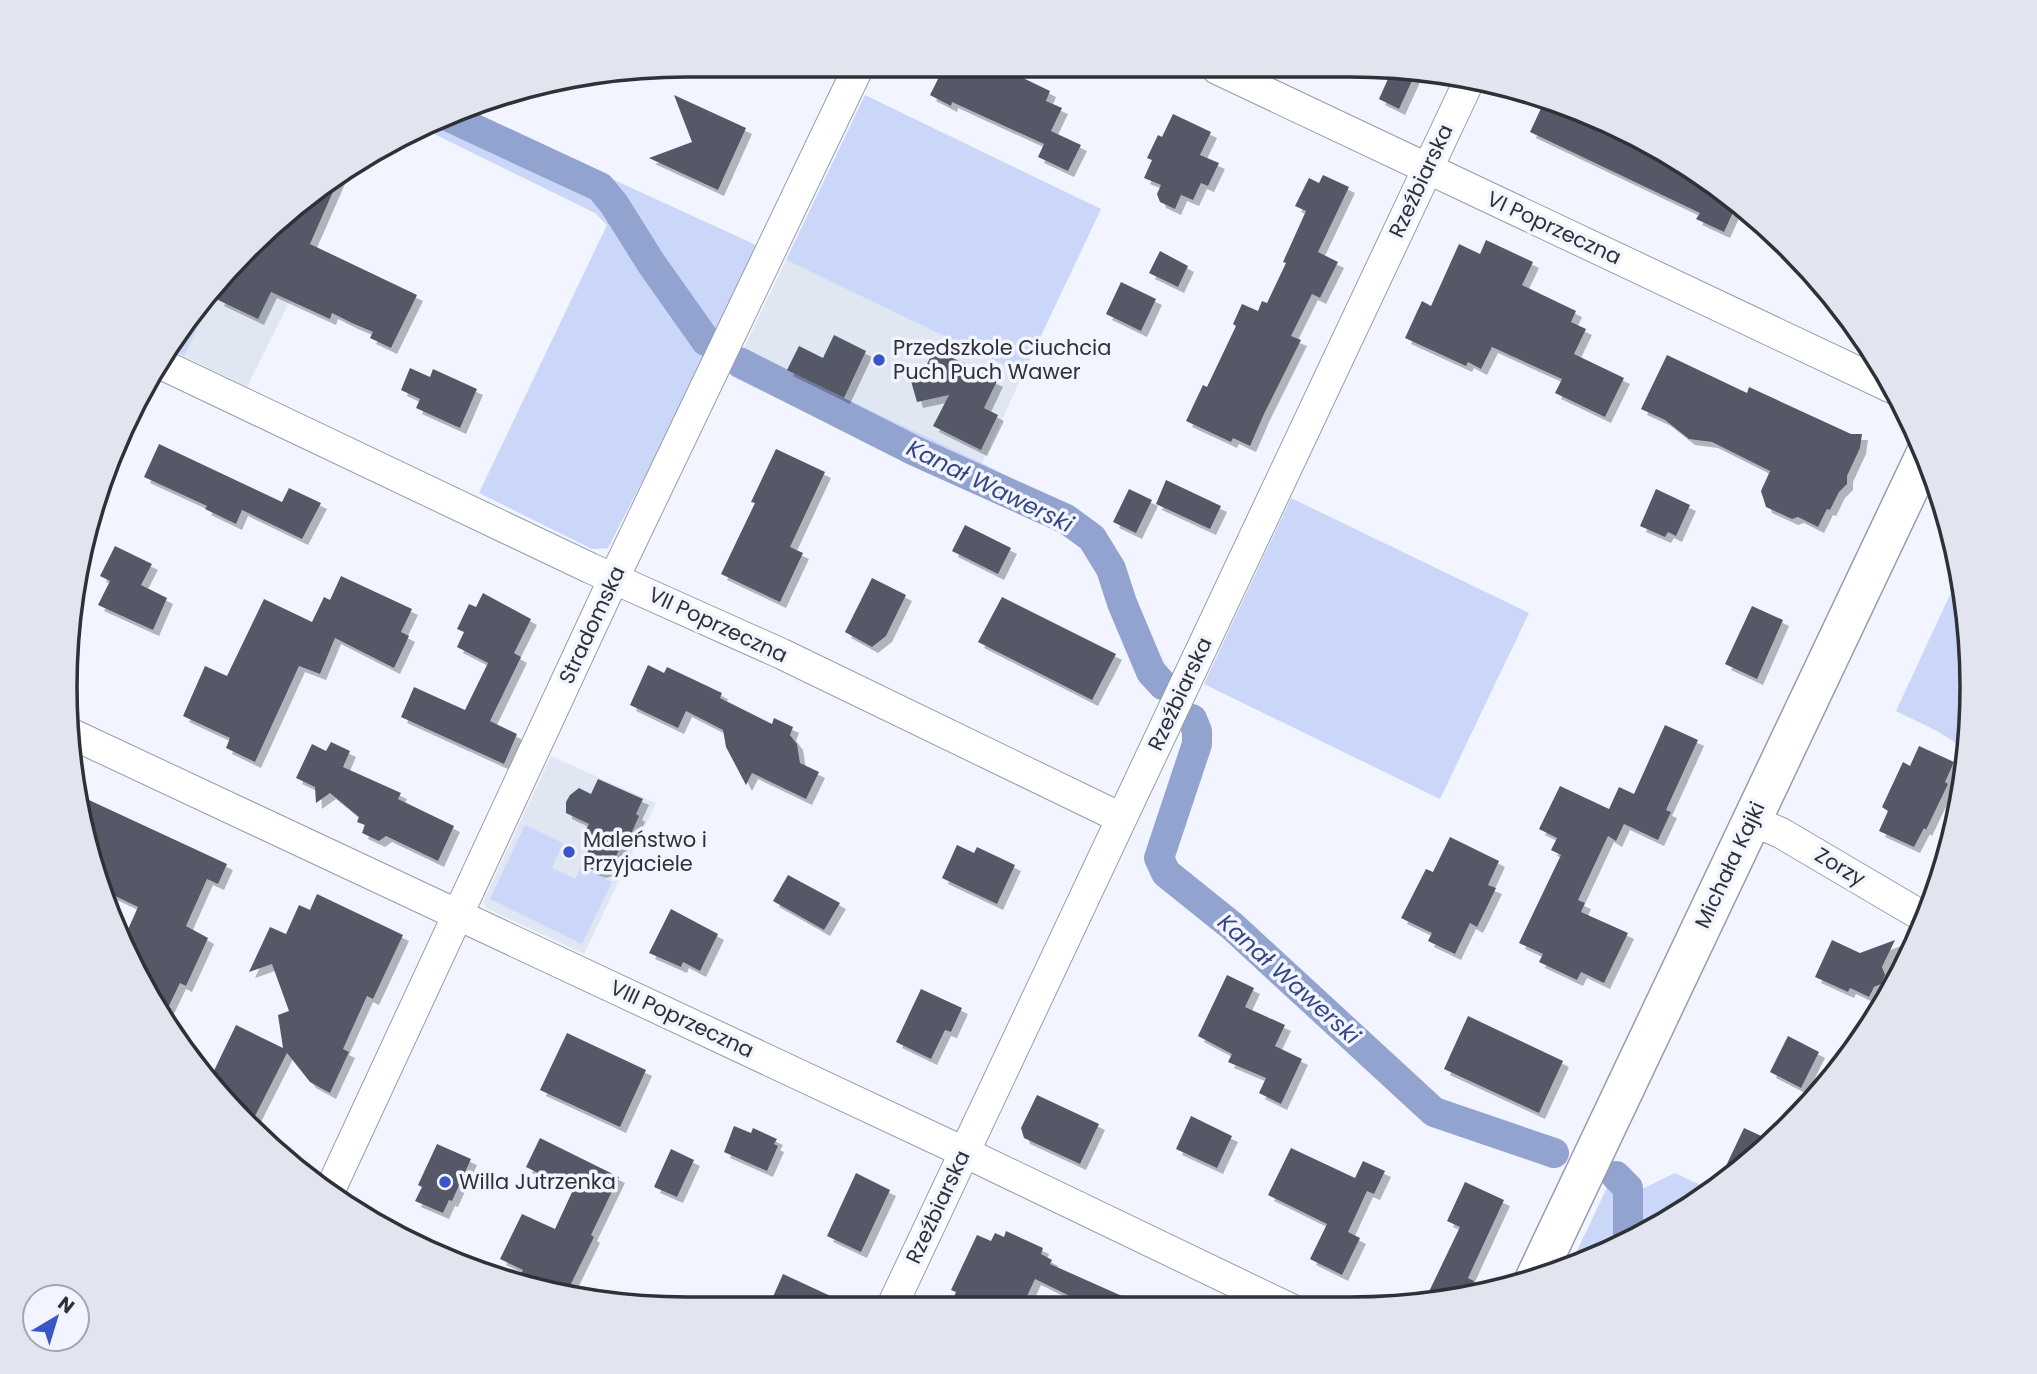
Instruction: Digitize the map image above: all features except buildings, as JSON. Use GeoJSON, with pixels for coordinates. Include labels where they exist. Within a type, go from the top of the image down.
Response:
{"type":"FeatureCollection","features":[{"type":"Feature","properties":{"kind":"street","name":"Stradomska"},"geometry":{"type":"LineString","coordinates":[[333,1183],[614,578],[854,77]]}},
{"type":"Feature","properties":{"kind":"street","name":"VI Poprzeczna"},"geometry":{"type":"LineString","coordinates":[[1234,77],[1877,381]]}},
{"type":"Feature","properties":{"kind":"street","name":"Rzeźbiarska"},"geometry":{"type":"LineString","coordinates":[[896,1297],[1465,88]]}},
{"type":"Feature","properties":{"kind":"street","name":"VII Poprzeczna"},"geometry":{"type":"LineString","coordinates":[[168,367],[614,578],[782,654],[1121,818]]}},
{"type":"Feature","properties":{"kind":"street","name":"Michała Kajki"},"geometry":{"type":"LineString","coordinates":[[1540,1267],[1919,467]]}},
{"type":"Feature","properties":{"kind":"street","name":"VIII Poprzeczna"},"geometry":{"type":"LineString","coordinates":[[79,737],[964,1152],[1266,1297]]}},
{"type":"Feature","properties":{"kind":"street","name":"Zorzy"},"geometry":{"type":"LineString","coordinates":[[1751,820],[1803,846],[1917,913]]}},
{"type":"Feature","properties":{"kind":"shaded area"},"geometry":{"type":"Polygon","coordinates":[[[865,95],[1101,209],[1023,374],[786,260],[865,95]]]}},
{"type":"Feature","properties":{"kind":"shaded area"},"geometry":{"type":"Polygon","coordinates":[[[474,115],[758,246],[708,354],[608,548],[592,549],[479,493],[607,225],[595,213],[432,133],[474,115]]]}},
{"type":"Feature","properties":{"kind":"shaded area"},"geometry":{"type":"Polygon","coordinates":[[[279,234],[315,251],[247,387],[177,353],[228,285],[279,234]]]}},
{"type":"Feature","properties":{"kind":"shaded area","name":"Przedszkole Ciuchcia Puch Puch Wawer"},"geometry":{"type":"Polygon","coordinates":[[[786,260],[1023,374],[982,463],[743,350],[786,260]]]}},
{"type":"Feature","properties":{"kind":"shaded area"},"geometry":{"type":"Polygon","coordinates":[[[203,317],[184,356],[177,353],[203,317]]]}},
{"type":"Feature","properties":{"kind":"shaded area"},"geometry":{"type":"Polygon","coordinates":[[[743,350],[982,463],[1068,508],[1085,520],[1099,533],[1122,585],[1168,670],[1158,692],[1126,637],[1099,571],[1083,548],[1055,528],[970,492],[731,376],[743,350]]]}},
{"type":"Feature","properties":{"kind":"shaded area"},"geometry":{"type":"Polygon","coordinates":[[[1291,498],[1529,613],[1440,799],[1204,684],[1291,498]]]}},
{"type":"Feature","properties":{"kind":"shaded area"},"geometry":{"type":"Polygon","coordinates":[[[1952,590],[1959,647],[1957,744],[1896,711],[1952,590]]]}},
{"type":"Feature","properties":{"kind":"shaded area","name":"Maleństwo i Przyjaciele"},"geometry":{"type":"Polygon","coordinates":[[[551,756],[656,803],[584,954],[486,908],[483,902],[551,756]]]}},
{"type":"Feature","properties":{"kind":"shaded area"},"geometry":{"type":"Polygon","coordinates":[[[525,825],[563,843],[552,868],[575,879],[581,867],[612,882],[582,944],[490,899],[525,825]]]}},
{"type":"Feature","properties":{"kind":"shaded area"},"geometry":{"type":"Polygon","coordinates":[[[1618,1164],[1629,1173],[1636,1192],[1675,1173],[1701,1185],[1655,1215],[1576,1254],[1618,1164]]]}},
{"type":"Feature","properties":{"kind":"waterway","name":"Kanał Wawerski"},"geometry":{"type":"LineString","coordinates":[[458,121],[600,187],[706,341]]}},
{"type":"Feature","properties":{"kind":"waterway","name":"Kanał Wawerski"},"geometry":{"type":"LineString","coordinates":[[739,362],[915,451],[1066,519],[1092,538],[1111,569],[1151,672],[1163,685]]}},
{"type":"Feature","properties":{"kind":"waterway","name":"Kanał Wawerski"},"geometry":{"type":"LineString","coordinates":[[1192,719],[1197,731],[1197,744],[1159,858],[1166,873],[1232,926],[1434,1112],[1554,1153]]}},
{"type":"Feature","properties":{"kind":"waterway","name":"Kanał Wawerski"},"geometry":{"type":"LineString","coordinates":[[1616,1176],[1628,1188],[1628,1230]]}},
{"type":"Feature","properties":{"kind":"place","name":"Przedszkole Ciuchcia Puch Puch Wawer"},"geometry":{"type":"Point","coordinates":[879,360]}},
{"type":"Feature","properties":{"kind":"place","name":"Maleństwo i Przyjaciele"},"geometry":{"type":"Point","coordinates":[569,852]}},
{"type":"Feature","properties":{"kind":"place","name":"Willa Jutrzenka"},"geometry":{"type":"Point","coordinates":[445,1182]}}]}
